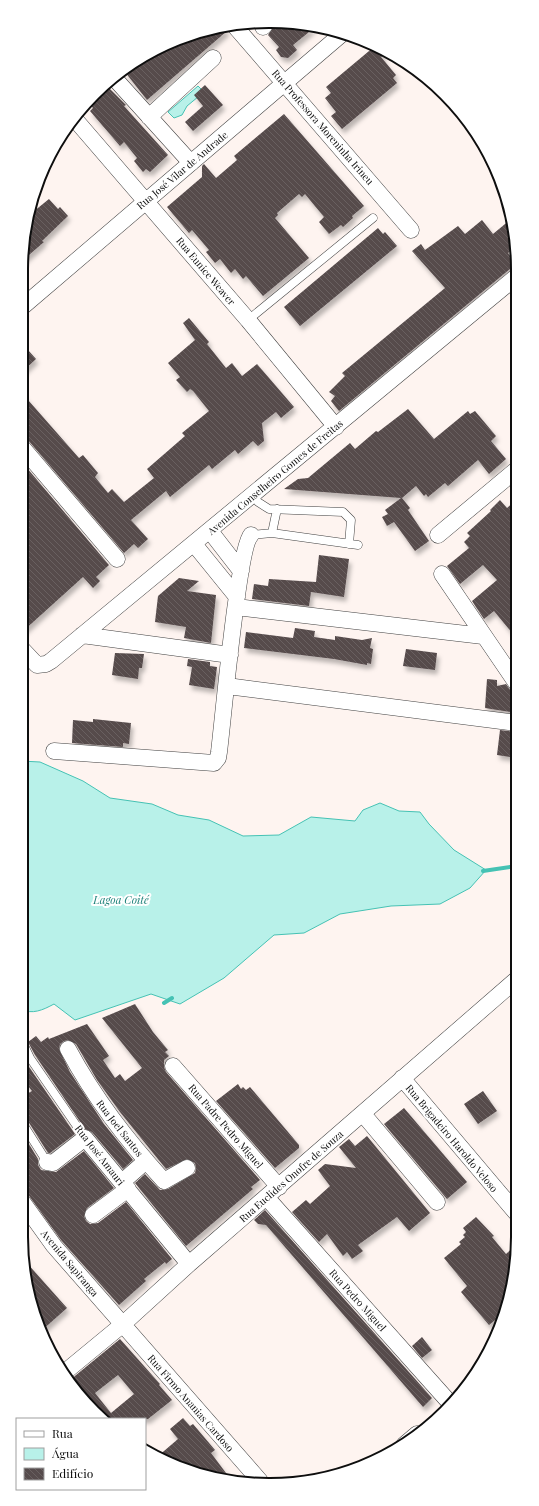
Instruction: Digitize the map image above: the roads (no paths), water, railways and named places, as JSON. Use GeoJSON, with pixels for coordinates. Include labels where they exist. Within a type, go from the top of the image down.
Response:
{"type":"FeatureCollection","features":[{"type":"Feature","properties":{"kind":"street","name":"Rua Professora Moreninha Irineu"},"geometry":{"type":"LineString","coordinates":[[238,30],[411,230]]}},
{"type":"Feature","properties":{"kind":"street","name":"Rua José Vilar de Andrade"},"geometry":{"type":"LineString","coordinates":[[28,302],[337,38]]}},
{"type":"Feature","properties":{"kind":"street"},"geometry":{"type":"LineString","coordinates":[[149,116],[214,58]]}},
{"type":"Feature","properties":{"kind":"street"},"geometry":{"type":"LineString","coordinates":[[118,82],[191,163]]}},
{"type":"Feature","properties":{"kind":"street","name":"Rua Eunice Weaver"},"geometry":{"type":"LineString","coordinates":[[78,122],[248,320],[336,427]]}},
{"type":"Feature","properties":{"kind":"street","name":"Avenida Conselheiro Gomes de Freitas"},"geometry":{"type":"LineString","coordinates":[[28,656],[37,665],[46,664],[210,531],[511,281]]}},
{"type":"Feature","properties":{"kind":"street"},"geometry":{"type":"LineString","coordinates":[[28,454],[118,559]]}},
{"type":"Feature","properties":{"kind":"street"},"geometry":{"type":"LineString","coordinates":[[438,535],[511,474]]}},
{"type":"Feature","properties":{"kind":"street"},"geometry":{"type":"LineString","coordinates":[[210,531],[241,571]]}},
{"type":"Feature","properties":{"kind":"street"},"geometry":{"type":"LineString","coordinates":[[54,750],[214,763],[218,758],[219,752],[236,602],[245,543],[251,535]]}},
{"type":"Feature","properties":{"kind":"street"},"geometry":{"type":"LineString","coordinates":[[194,544],[236,602],[483,636]]}},
{"type":"Feature","properties":{"kind":"street"},"geometry":{"type":"LineString","coordinates":[[442,574],[511,676]]}},
{"type":"Feature","properties":{"kind":"street"},"geometry":{"type":"LineString","coordinates":[[82,635],[230,655]]}},
{"type":"Feature","properties":{"kind":"street"},"geometry":{"type":"LineString","coordinates":[[227,686],[511,722]]}},
{"type":"Feature","properties":{"kind":"street","name":"Rua Euclides Onofre de Souza"},"geometry":{"type":"LineString","coordinates":[[68,1369],[122,1325],[189,1264],[511,984]]}},
{"type":"Feature","properties":{"kind":"street","name":"Rua Joel Santos"},"geometry":{"type":"LineString","coordinates":[[68,1049],[87,1084],[103,1107],[164,1181],[187,1168]]}},
{"type":"Feature","properties":{"kind":"street","name":"Rua Padre Pedro Miguel"},"geometry":{"type":"LineString","coordinates":[[172,1066],[279,1186]]}},
{"type":"Feature","properties":{"kind":"street","name":"Rua Brigadeiro Haroldo Veloso"},"geometry":{"type":"LineString","coordinates":[[402,1078],[511,1207]]}},
{"type":"Feature","properties":{"kind":"street"},"geometry":{"type":"LineString","coordinates":[[363,1114],[437,1202]]}},
{"type":"Feature","properties":{"kind":"street"},"geometry":{"type":"LineString","coordinates":[[47,1162],[53,1163],[85,1138]]}},
{"type":"Feature","properties":{"kind":"street","name":"Rua José Amauri"},"geometry":{"type":"LineString","coordinates":[[85,1138],[189,1264]]}},
{"type":"Feature","properties":{"kind":"street"},"geometry":{"type":"LineString","coordinates":[[93,1215],[125,1185],[146,1161]]}},
{"type":"Feature","properties":{"kind":"street","name":"Rua Pedro Miguel"},"geometry":{"type":"LineString","coordinates":[[266,1198],[447,1400]]}},
{"type":"Feature","properties":{"kind":"street","name":"Avenida Sapiranga"},"geometry":{"type":"LineString","coordinates":[[28,1210],[54,1246],[122,1325]]}},
{"type":"Feature","properties":{"kind":"street","name":"Rua Firmo Ananias Cardoso"},"geometry":{"type":"LineString","coordinates":[[122,1325],[257,1477]]}},
{"type":"Feature","properties":{"kind":"lane"},"geometry":{"type":"LineString","coordinates":[[248,320],[373,218]]}},
{"type":"Feature","properties":{"kind":"lane"},"geometry":{"type":"LineString","coordinates":[[252,496],[264,506],[277,509],[343,512],[348,515],[351,520],[349,544]]}},
{"type":"Feature","properties":{"kind":"lane"},"geometry":{"type":"LineString","coordinates":[[272,533],[277,509]]}},
{"type":"Feature","properties":{"kind":"lane"},"geometry":{"type":"LineString","coordinates":[[251,535],[272,533],[358,545]]}},
{"type":"Feature","properties":{"kind":"lane","name":"Rua José Amauri"},"geometry":{"type":"LineString","coordinates":[[28,1054],[85,1138]]}},
{"type":"Feature","properties":{"kind":"lane"},"geometry":{"type":"LineString","coordinates":[[28,1132],[47,1162]]}},
{"type":"Feature","properties":{"kind":"water"},"geometry":{"type":"Polygon","coordinates":[[[198,86],[204,92],[187,106],[182,115],[174,118],[168,112],[198,86]]]}},
{"type":"Feature","properties":{"kind":"water","name":"Lagoa Coité"},"geometry":{"type":"Polygon","coordinates":[[[28,761],[40,762],[83,781],[110,798],[152,804],[178,815],[209,820],[243,836],[279,835],[311,817],[355,821],[363,810],[380,803],[399,811],[420,812],[429,824],[454,850],[486,870],[470,888],[440,904],[391,906],[340,914],[304,933],[274,935],[224,978],[180,1004],[151,994],[75,1020],[54,1004],[38,1011],[29,1012],[28,761]]]}},
{"type":"Feature","properties":{"kind":"waterway"},"geometry":{"type":"LineString","coordinates":[[483,871],[511,867]]}},
{"type":"Feature","properties":{"kind":"waterway"},"geometry":{"type":"LineString","coordinates":[[164,1003],[172,998]]}}]}
